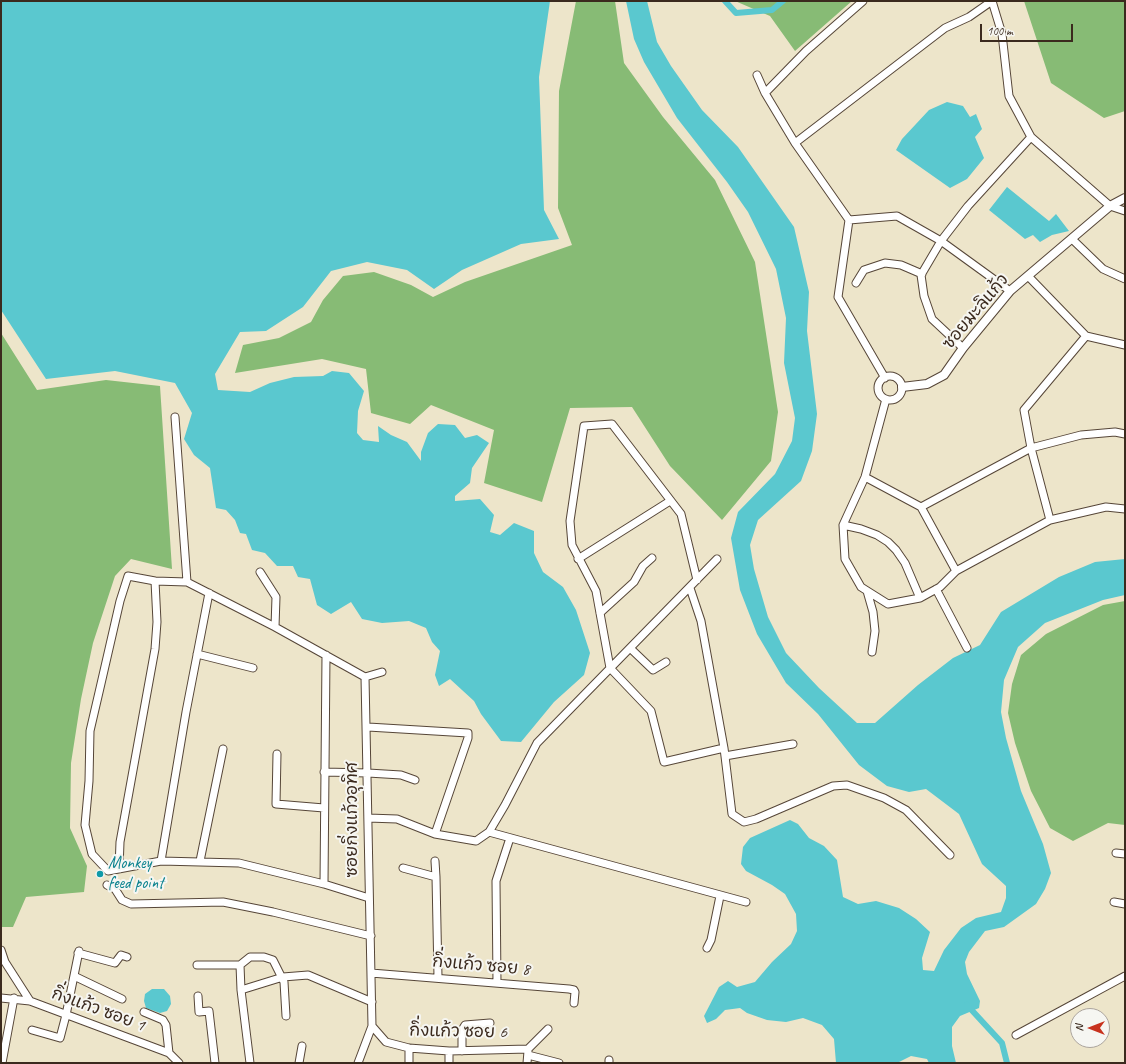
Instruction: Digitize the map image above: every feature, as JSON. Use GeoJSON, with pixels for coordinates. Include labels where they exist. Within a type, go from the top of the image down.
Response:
{"type":"FeatureCollection","features":[{"type":"Feature","properties":{"kind":"street"},"geometry":{"type":"LineString","coordinates":[[766,93],[806,51],[863,1]]}},
{"type":"Feature","properties":{"kind":"street"},"geometry":{"type":"LineString","coordinates":[[796,143],[945,28],[969,17],[992,1],[1002,34],[1009,96],[1031,137],[1110,206],[1125,211]]}},
{"type":"Feature","properties":{"kind":"street"},"geometry":{"type":"LineString","coordinates":[[758,75],[766,93],[796,143],[850,220],[838,297],[885,378]]}},
{"type":"Feature","properties":{"kind":"street"},"geometry":{"type":"LineString","coordinates":[[963,348],[932,319],[924,296],[922,274],[941,241],[968,206],[1031,137]]}},
{"type":"Feature","properties":{"kind":"street","name":"ซอยมะลิแก้ว"},"geometry":{"type":"LineString","coordinates":[[902,388],[927,384],[944,376],[963,348],[1010,291],[1110,206],[1125,198]]}},
{"type":"Feature","properties":{"kind":"street"},"geometry":{"type":"LineString","coordinates":[[850,220],[896,216],[941,241],[1010,291]]}},
{"type":"Feature","properties":{"kind":"street"},"geometry":{"type":"LineString","coordinates":[[1072,239],[1103,269],[1125,279]]}},
{"type":"Feature","properties":{"kind":"street"},"geometry":{"type":"LineString","coordinates":[[856,282],[864,270],[885,263],[901,265],[922,274]]}},
{"type":"Feature","properties":{"kind":"street"},"geometry":{"type":"LineString","coordinates":[[1028,276],[1086,336],[1125,345]]}},
{"type":"Feature","properties":{"kind":"street"},"geometry":{"type":"LineString","coordinates":[[1050,520],[1031,448],[1024,410],[1086,336]]}},
{"type":"Feature","properties":{"kind":"street"},"geometry":{"type":"LineString","coordinates":[[885,378],[896,378],[902,388],[897,398],[886,399],[880,394],[879,386],[885,378]]}},
{"type":"Feature","properties":{"kind":"street"},"geometry":{"type":"LineString","coordinates":[[886,399],[865,478],[843,525],[845,559],[861,587],[888,604],[920,598],[936,589],[956,571],[1050,520],[1106,507],[1125,509]]}},
{"type":"Feature","properties":{"kind":"street"},"geometry":{"type":"LineString","coordinates":[[175,417],[187,582]]}},
{"type":"Feature","properties":{"kind":"street"},"geometry":{"type":"LineString","coordinates":[[697,580],[681,514],[612,424],[584,426],[570,521],[572,545],[596,591],[610,668],[651,711],[664,762],[724,748]]}},
{"type":"Feature","properties":{"kind":"street"},"geometry":{"type":"LineString","coordinates":[[921,507],[1031,448],[1081,435],[1115,432],[1125,434]]}},
{"type":"Feature","properties":{"kind":"street"},"geometry":{"type":"LineString","coordinates":[[865,478],[921,507],[956,571]]}},
{"type":"Feature","properties":{"kind":"street"},"geometry":{"type":"LineString","coordinates":[[578,558],[670,501]]}},
{"type":"Feature","properties":{"kind":"street"},"geometry":{"type":"LineString","coordinates":[[843,525],[872,533],[888,542],[896,550],[905,564],[920,598]]}},
{"type":"Feature","properties":{"kind":"street"},"geometry":{"type":"LineString","coordinates":[[600,613],[634,582],[643,566],[652,558]]}},
{"type":"Feature","properties":{"kind":"street"},"geometry":{"type":"LineString","coordinates":[[368,818],[397,819],[435,834],[476,841],[489,832],[505,805],[537,743],[690,588],[717,558]]}},
{"type":"Feature","properties":{"kind":"street"},"geometry":{"type":"LineString","coordinates":[[260,572],[276,597],[275,627]]}},
{"type":"Feature","properties":{"kind":"street"},"geometry":{"type":"LineString","coordinates":[[369,898],[324,884],[239,862],[162,861],[108,871],[92,854],[85,825],[89,781],[90,731],[120,600],[128,576],[155,581],[187,582],[275,627],[365,677],[382,672]]}},
{"type":"Feature","properties":{"kind":"street"},"geometry":{"type":"LineString","coordinates":[[119,869],[120,842],[155,648],[157,622],[155,581]]}},
{"type":"Feature","properties":{"kind":"street"},"geometry":{"type":"LineString","coordinates":[[690,588],[701,621],[724,748],[732,814],[744,822],[756,819],[833,786],[847,785],[884,798],[906,810],[950,855]]}},
{"type":"Feature","properties":{"kind":"street"},"geometry":{"type":"LineString","coordinates":[[936,589],[967,648]]}},
{"type":"Feature","properties":{"kind":"street"},"geometry":{"type":"LineString","coordinates":[[867,591],[873,612],[875,631],[872,652]]}},
{"type":"Feature","properties":{"kind":"street"},"geometry":{"type":"LineString","coordinates":[[162,861],[197,654],[209,593]]}},
{"type":"Feature","properties":{"kind":"street"},"geometry":{"type":"LineString","coordinates":[[630,648],[652,670],[666,662]]}},
{"type":"Feature","properties":{"kind":"street"},"geometry":{"type":"LineString","coordinates":[[197,654],[253,668]]}},
{"type":"Feature","properties":{"kind":"street"},"geometry":{"type":"LineString","coordinates":[[324,884],[326,655]]}},
{"type":"Feature","properties":{"kind":"street","name":"ซอยกิ่งแก้วอุทิศ"},"geometry":{"type":"LineString","coordinates":[[358,1063],[372,1026],[369,898],[368,728],[365,677]]}},
{"type":"Feature","properties":{"kind":"street"},"geometry":{"type":"LineString","coordinates":[[368,728],[468,733],[468,738],[435,834]]}},
{"type":"Feature","properties":{"kind":"street"},"geometry":{"type":"LineString","coordinates":[[725,756],[793,744]]}},
{"type":"Feature","properties":{"kind":"street"},"geometry":{"type":"LineString","coordinates":[[200,861],[223,749]]}},
{"type":"Feature","properties":{"kind":"street"},"geometry":{"type":"LineString","coordinates":[[277,754],[276,804],[324,808]]}},
{"type":"Feature","properties":{"kind":"street"},"geometry":{"type":"LineString","coordinates":[[324,772],[400,775],[415,780]]}},
{"type":"Feature","properties":{"kind":"street"},"geometry":{"type":"LineString","coordinates":[[489,832],[746,902]]}},
{"type":"Feature","properties":{"kind":"street"},"geometry":{"type":"LineString","coordinates":[[497,983],[496,881],[510,838]]}},
{"type":"Feature","properties":{"kind":"street"},"geometry":{"type":"LineString","coordinates":[[1116,853],[1125,854]]}},
{"type":"Feature","properties":{"kind":"street"},"geometry":{"type":"LineString","coordinates":[[435,861],[438,977]]}},
{"type":"Feature","properties":{"kind":"street"},"geometry":{"type":"LineString","coordinates":[[403,868],[436,877]]}},
{"type":"Feature","properties":{"kind":"street"},"geometry":{"type":"LineString","coordinates":[[107,885],[115,889],[122,900],[132,904],[223,902],[273,912],[371,936]]}},
{"type":"Feature","properties":{"kind":"street"},"geometry":{"type":"LineString","coordinates":[[707,948],[711,940],[720,896]]}},
{"type":"Feature","properties":{"kind":"street"},"geometry":{"type":"LineString","coordinates":[[1114,902],[1125,904],[1125,900]]}},
{"type":"Feature","properties":{"kind":"street"},"geometry":{"type":"LineString","coordinates":[[1,950],[5,962],[30,1002]]}},
{"type":"Feature","properties":{"kind":"street"},"geometry":{"type":"LineString","coordinates":[[32,1030],[60,1038],[79,952],[114,963],[121,955],[127,957]]}},
{"type":"Feature","properties":{"kind":"street"},"geometry":{"type":"LineString","coordinates":[[197,965],[240,965],[250,957],[264,957],[273,960],[284,982],[286,1016]]}},
{"type":"Feature","properties":{"kind":"street"},"geometry":{"type":"LineString","coordinates":[[240,965],[241,990],[250,1063]]}},
{"type":"Feature","properties":{"kind":"street","name":"กิ่งแก้ว ซอย 8"},"geometry":{"type":"LineString","coordinates":[[371,973],[438,977],[574,990],[576,997],[574,1003]]}},
{"type":"Feature","properties":{"kind":"street"},"geometry":{"type":"LineString","coordinates":[[241,990],[282,978],[308,975],[372,1002]]}},
{"type":"Feature","properties":{"kind":"street"},"geometry":{"type":"LineString","coordinates":[[74,976],[122,999]]}},
{"type":"Feature","properties":{"kind":"street"},"geometry":{"type":"LineString","coordinates":[[1016,1035],[1125,976]]}},
{"type":"Feature","properties":{"kind":"street"},"geometry":{"type":"LineString","coordinates":[[198,996],[199,1012],[209,1011],[215,1063]]}},
{"type":"Feature","properties":{"kind":"street","name":"กิ่งแก้ว ซอย 1"},"geometry":{"type":"LineString","coordinates":[[1,998],[14,998],[30,1002],[66,1015],[169,1053],[178,1063]]}},
{"type":"Feature","properties":{"kind":"street"},"geometry":{"type":"LineString","coordinates":[[2,1063],[4,1040],[14,998]]}},
{"type":"Feature","properties":{"kind":"street"},"geometry":{"type":"LineString","coordinates":[[144,1012],[163,1020],[166,1024],[169,1053]]}},
{"type":"Feature","properties":{"kind":"street"},"geometry":{"type":"LineString","coordinates":[[462,1050],[462,1030],[465,1025],[490,1023]]}},
{"type":"Feature","properties":{"kind":"street","name":"กิ่งแก้ว ซอย 6"},"geometry":{"type":"LineString","coordinates":[[372,1026],[386,1042],[409,1048],[462,1050],[528,1056],[559,1063]]}},
{"type":"Feature","properties":{"kind":"street"},"geometry":{"type":"LineString","coordinates":[[528,1056],[548,1029]]}},
{"type":"Feature","properties":{"kind":"street"},"geometry":{"type":"LineString","coordinates":[[299,1063],[302,1046]]}},
{"type":"Feature","properties":{"kind":"street"},"geometry":{"type":"LineString","coordinates":[[409,1048],[409,1063]]}},
{"type":"Feature","properties":{"kind":"street"},"geometry":{"type":"LineString","coordinates":[[449,1050],[449,1063]]}},
{"type":"Feature","properties":{"kind":"green space"},"geometry":{"type":"Polygon","coordinates":[[[576,1],[615,1],[624,63],[663,117],[715,180],[755,262],[778,412],[771,461],[722,520],[670,466],[632,407],[570,408],[542,502],[484,483],[494,430],[431,405],[410,424],[371,413],[366,369],[322,359],[235,373],[243,345],[279,338],[311,322],[323,300],[343,276],[374,272],[411,285],[433,297],[465,282],[572,245],[558,208],[559,91],[576,1]]]}},
{"type":"Feature","properties":{"kind":"green space"},"geometry":{"type":"Polygon","coordinates":[[[735,1],[852,1],[795,51],[770,16],[735,1]]]}},
{"type":"Feature","properties":{"kind":"green space"},"geometry":{"type":"Polygon","coordinates":[[[1024,1],[1125,1],[1125,111],[1104,118],[1051,83],[1024,1]]]}},
{"type":"Feature","properties":{"kind":"green space"},"geometry":{"type":"Polygon","coordinates":[[[1,333],[37,390],[106,380],[160,386],[172,569],[131,559],[115,576],[93,643],[81,699],[71,763],[70,828],[87,866],[84,892],[26,897],[13,927],[1,927],[1,333]]]}},
{"type":"Feature","properties":{"kind":"green space"},"geometry":{"type":"Polygon","coordinates":[[[1125,601],[1125,825],[1108,823],[1073,841],[1050,828],[1031,791],[1015,743],[1008,713],[1012,684],[1021,655],[1046,634],[1103,605],[1125,601]]]}},
{"type":"Feature","properties":{"kind":"water"},"geometry":{"type":"Polygon","coordinates":[[[1,1],[550,1],[539,77],[544,210],[559,239],[521,244],[462,270],[434,289],[407,270],[367,262],[331,271],[303,307],[266,331],[240,332],[215,374],[218,390],[250,392],[270,383],[294,377],[323,376],[332,371],[349,373],[364,391],[358,411],[357,433],[363,440],[379,442],[378,426],[391,435],[407,442],[421,461],[421,452],[428,433],[438,424],[455,425],[465,438],[477,435],[489,443],[472,468],[470,483],[455,496],[455,501],[480,499],[494,515],[490,532],[500,535],[514,523],[534,531],[534,553],[543,572],[563,587],[576,610],[590,653],[584,675],[554,702],[521,742],[501,741],[481,714],[474,701],[450,679],[439,686],[435,675],[440,651],[432,642],[426,628],[409,621],[382,623],[362,619],[351,602],[331,614],[317,605],[310,579],[298,577],[293,566],[277,566],[265,553],[252,550],[246,534],[240,533],[235,520],[226,510],[216,508],[210,468],[194,455],[184,439],[192,413],[175,383],[115,371],[46,379],[1,310],[1,1]]]}},
{"type":"Feature","properties":{"kind":"water"},"geometry":{"type":"Polygon","coordinates":[[[626,1],[647,1],[657,42],[671,66],[702,110],[738,147],[794,227],[809,292],[807,331],[817,414],[812,451],[801,481],[758,520],[750,545],[754,569],[768,617],[786,653],[819,688],[857,723],[875,723],[918,685],[953,658],[980,645],[1001,612],[1059,577],[1095,562],[1125,559],[1125,595],[1103,600],[1045,623],[1018,647],[1004,680],[1001,712],[1006,738],[1021,791],[1043,844],[1051,873],[1045,889],[1036,904],[1004,927],[985,931],[969,952],[965,962],[967,974],[980,1001],[979,1008],[960,1016],[952,1027],[952,1046],[956,1063],[929,1063],[927,1059],[911,1056],[897,1063],[836,1063],[834,1039],[822,1025],[803,1018],[786,1022],[767,1020],[747,1013],[740,1008],[725,1010],[716,1019],[707,1023],[704,1016],[719,987],[728,981],[737,987],[755,982],[772,962],[791,944],[797,931],[796,914],[785,894],[746,871],[741,864],[743,847],[750,838],[790,820],[798,824],[809,838],[824,846],[837,860],[843,897],[858,904],[876,901],[899,908],[916,919],[930,932],[922,958],[923,970],[934,971],[944,950],[961,928],[976,918],[1001,912],[1006,898],[1006,886],[982,864],[959,814],[926,789],[909,792],[887,786],[859,765],[818,714],[786,683],[757,634],[740,590],[731,538],[738,512],[775,474],[792,441],[795,418],[784,363],[786,318],[776,269],[748,212],[727,182],[677,118],[644,62],[634,39],[626,1]]]}},
{"type":"Feature","properties":{"kind":"water"},"geometry":{"type":"Polygon","coordinates":[[[947,102],[963,106],[970,117],[976,114],[982,129],[975,137],[984,158],[967,179],[950,188],[896,150],[902,139],[929,110],[947,102]]]}},
{"type":"Feature","properties":{"kind":"water"},"geometry":{"type":"Polygon","coordinates":[[[1007,187],[1049,221],[1056,214],[1069,231],[1052,235],[1040,242],[1033,235],[1025,239],[989,210],[1007,187]]]}},
{"type":"Feature","properties":{"kind":"water"},"geometry":{"type":"Polygon","coordinates":[[[152,989],[164,989],[170,996],[171,1004],[167,1011],[160,1013],[146,1008],[144,1001],[145,994],[152,989]]]}},
{"type":"Feature","properties":{"kind":"waterway"},"geometry":{"type":"LineString","coordinates":[[725,1],[736,13],[772,10],[783,1]]}},
{"type":"Feature","properties":{"kind":"waterway"},"geometry":{"type":"LineString","coordinates":[[967,1005],[1002,1043],[1007,1063]]}},
{"type":"Feature","properties":{"kind":"place","name":"Monkey feed point"},"geometry":{"type":"Point","coordinates":[100,874]}}]}
